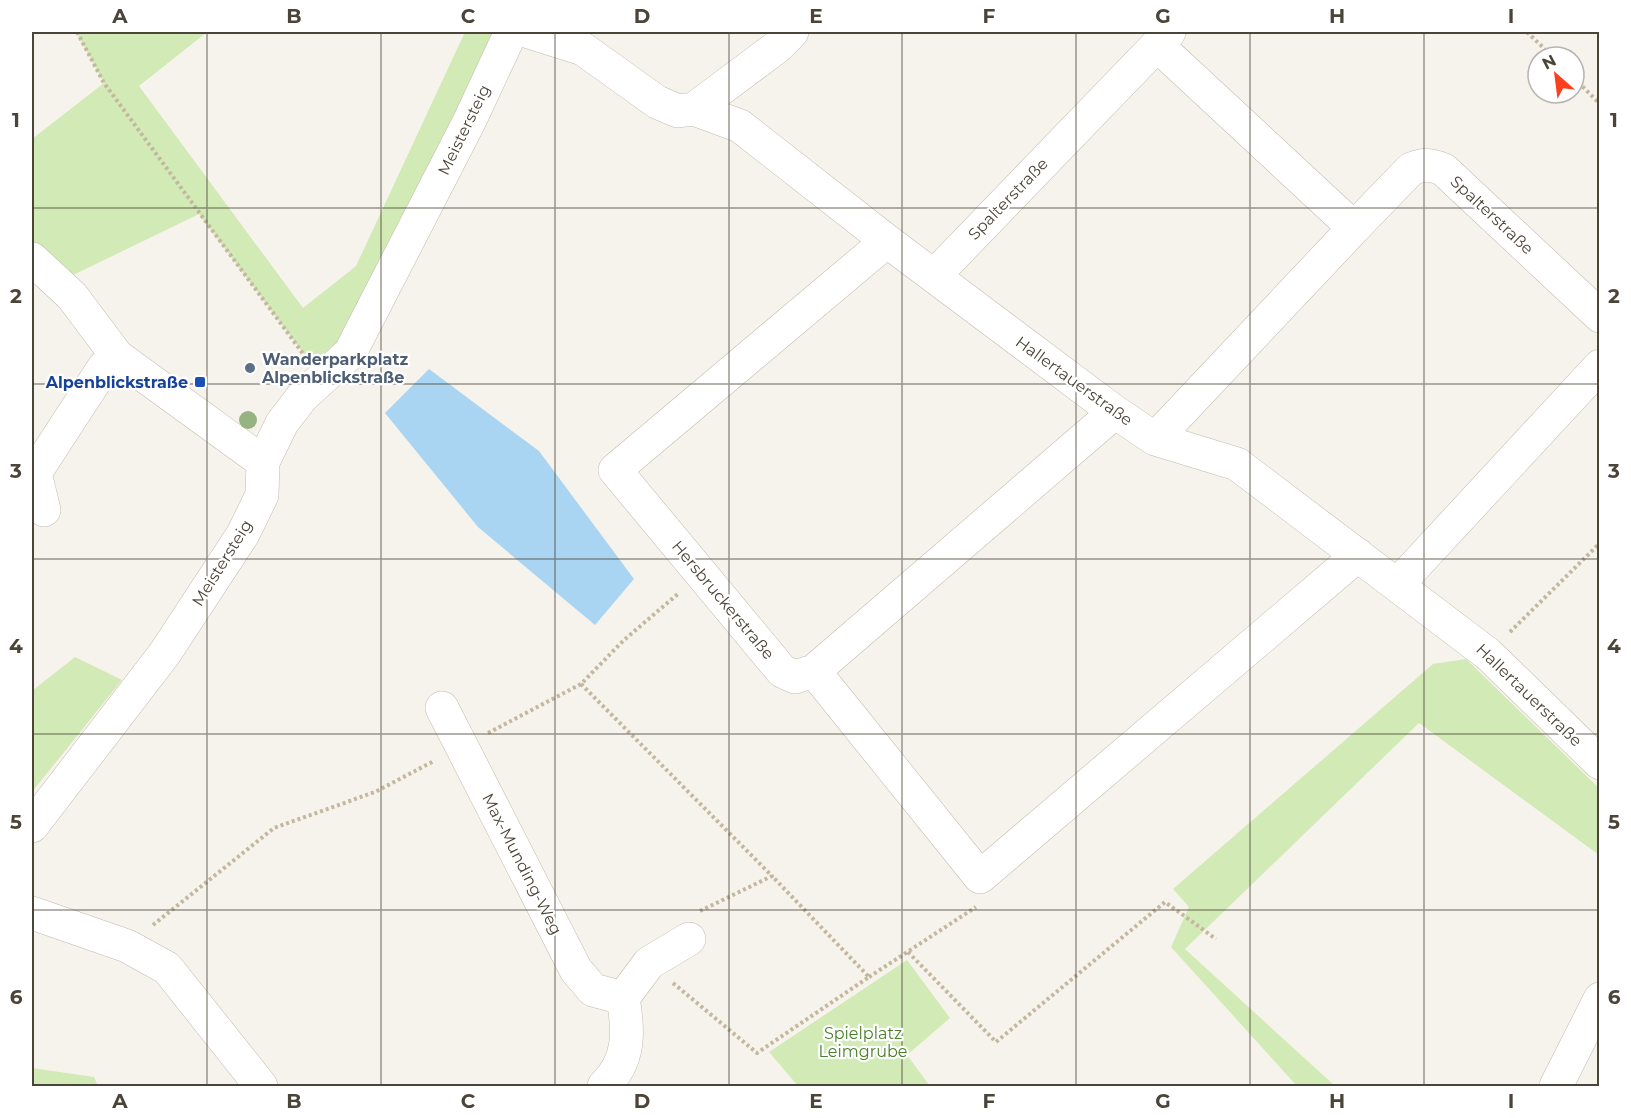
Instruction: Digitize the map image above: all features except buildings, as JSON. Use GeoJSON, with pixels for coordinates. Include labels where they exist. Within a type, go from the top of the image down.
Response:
{"type":"FeatureCollection","features":[{"type":"Feature","properties":{"kind":"street","name":"Meistersteig"},"geometry":{"type":"LineString","coordinates":[[32,826],[165,653],[243,534],[262,495],[263,462],[282,423],[302,397],[350,353],[511,32]]}},
{"type":"Feature","properties":{"kind":"street","name":"Hallertauerstraße"},"geometry":{"type":"LineString","coordinates":[[528,32],[583,49],[657,102],[678,111],[694,109],[740,126],[887,241],[1115,412],[1155,439],[1237,464],[1488,654],[1599,764]]}},
{"type":"Feature","properties":{"kind":"street"},"geometry":{"type":"LineString","coordinates":[[694,109],[777,47],[792,32]]}},
{"type":"Feature","properties":{"kind":"street","name":"Spalterstraße"},"geometry":{"type":"LineString","coordinates":[[934,276],[1163,38],[1354,228]]}},
{"type":"Feature","properties":{"kind":"street","name":"Spalterstraße"},"geometry":{"type":"LineString","coordinates":[[1155,439],[1411,169],[1423,164],[1434,165],[1444,170],[1599,316]]}},
{"type":"Feature","properties":{"kind":"street","name":"Hersbruckerstraße"},"geometry":{"type":"LineString","coordinates":[[814,671],[795,677],[782,671],[615,470],[887,241]]}},
{"type":"Feature","properties":{"kind":"street"},"geometry":{"type":"LineString","coordinates":[[32,259],[72,296],[117,356],[263,462]]}},
{"type":"Feature","properties":{"kind":"street"},"geometry":{"type":"LineString","coordinates":[[44,510],[35,472],[104,367],[117,356]]}},
{"type":"Feature","properties":{"kind":"street"},"geometry":{"type":"LineString","coordinates":[[1398,584],[1599,366]]}},
{"type":"Feature","properties":{"kind":"street"},"geometry":{"type":"LineString","coordinates":[[1115,412],[814,671],[980,877],[1358,555]]}},
{"type":"Feature","properties":{"kind":"street","name":"Max-Munding-Weg"},"geometry":{"type":"LineString","coordinates":[[442,708],[576,970],[593,990],[623,999]]}},
{"type":"Feature","properties":{"kind":"street"},"geometry":{"type":"LineString","coordinates":[[32,913],[127,946],[167,968],[261,1086]]}},
{"type":"Feature","properties":{"kind":"street"},"geometry":{"type":"LineString","coordinates":[[604,1086],[622,1064],[629,1029],[623,999],[649,963],[688,939]]}},
{"type":"Feature","properties":{"kind":"street"},"geometry":{"type":"LineString","coordinates":[[1556,1086],[1599,999]]}},
{"type":"Feature","properties":{"kind":"path"},"geometry":{"type":"LineString","coordinates":[[77,32],[104,83],[323,379]]}},
{"type":"Feature","properties":{"kind":"path"},"geometry":{"type":"LineString","coordinates":[[1527,32],[1541,45]]}},
{"type":"Feature","properties":{"kind":"path"},"geometry":{"type":"LineString","coordinates":[[1586,90],[1599,104]]}},
{"type":"Feature","properties":{"kind":"path"},"geometry":{"type":"LineString","coordinates":[[1488,654],[1599,543]]}},
{"type":"Feature","properties":{"kind":"path"},"geometry":{"type":"LineString","coordinates":[[127,946],[274,828],[375,792],[581,684],[624,640],[702,575]]}},
{"type":"Feature","properties":{"kind":"path"},"geometry":{"type":"LineString","coordinates":[[581,684],[869,977]]}},
{"type":"Feature","properties":{"kind":"path"},"geometry":{"type":"LineString","coordinates":[[688,939],[680,921],[772,876]]}},
{"type":"Feature","properties":{"kind":"path"},"geometry":{"type":"LineString","coordinates":[[649,963],[757,1053],[982,902],[980,877]]}},
{"type":"Feature","properties":{"kind":"path"},"geometry":{"type":"LineString","coordinates":[[908,952],[996,1042],[1165,902],[1216,939]]}},
{"type":"Feature","properties":{"kind":"green space"},"geometry":{"type":"Polygon","coordinates":[[[76,32],[207,32],[139,86],[303,308],[356,266],[465,32],[495,32],[480,71],[338,346],[315,369],[199,214],[67,278],[32,247],[32,139],[104,83],[76,32]]]}},
{"type":"Feature","properties":{"kind":"green space"},"geometry":{"type":"Polygon","coordinates":[[[75,657],[122,680],[32,792],[32,691],[75,657]]]}},
{"type":"Feature","properties":{"kind":"green space"},"geometry":{"type":"Polygon","coordinates":[[[1466,659],[1599,788],[1599,855],[1419,723],[1185,949],[1335,1086],[1312,1084],[1297,1086],[1171,947],[1189,907],[1173,889],[1433,664],[1466,659]]]}},
{"type":"Feature","properties":{"kind":"green space","name":"Spielplatz Leimgrube"},"geometry":{"type":"Polygon","coordinates":[[[907,960],[950,1018],[907,1055],[930,1086],[798,1086],[769,1052],[907,960]]]}},
{"type":"Feature","properties":{"kind":"green space"},"geometry":{"type":"Polygon","coordinates":[[[32,1068],[94,1077],[98,1086],[32,1086],[32,1068]]]}},
{"type":"Feature","properties":{"kind":"water"},"geometry":{"type":"Polygon","coordinates":[[[429,369],[539,451],[634,579],[595,625],[478,527],[385,413],[429,369]]]}},
{"type":"Feature","properties":{"kind":"place","name":"Wanderparkplatz Alpenblickstraße"},"geometry":{"type":"Point","coordinates":[250,368]}},
{"type":"Feature","properties":{"kind":"place","name":"Alpenblickstraße"},"geometry":{"type":"Point","coordinates":[200,382]}}]}
